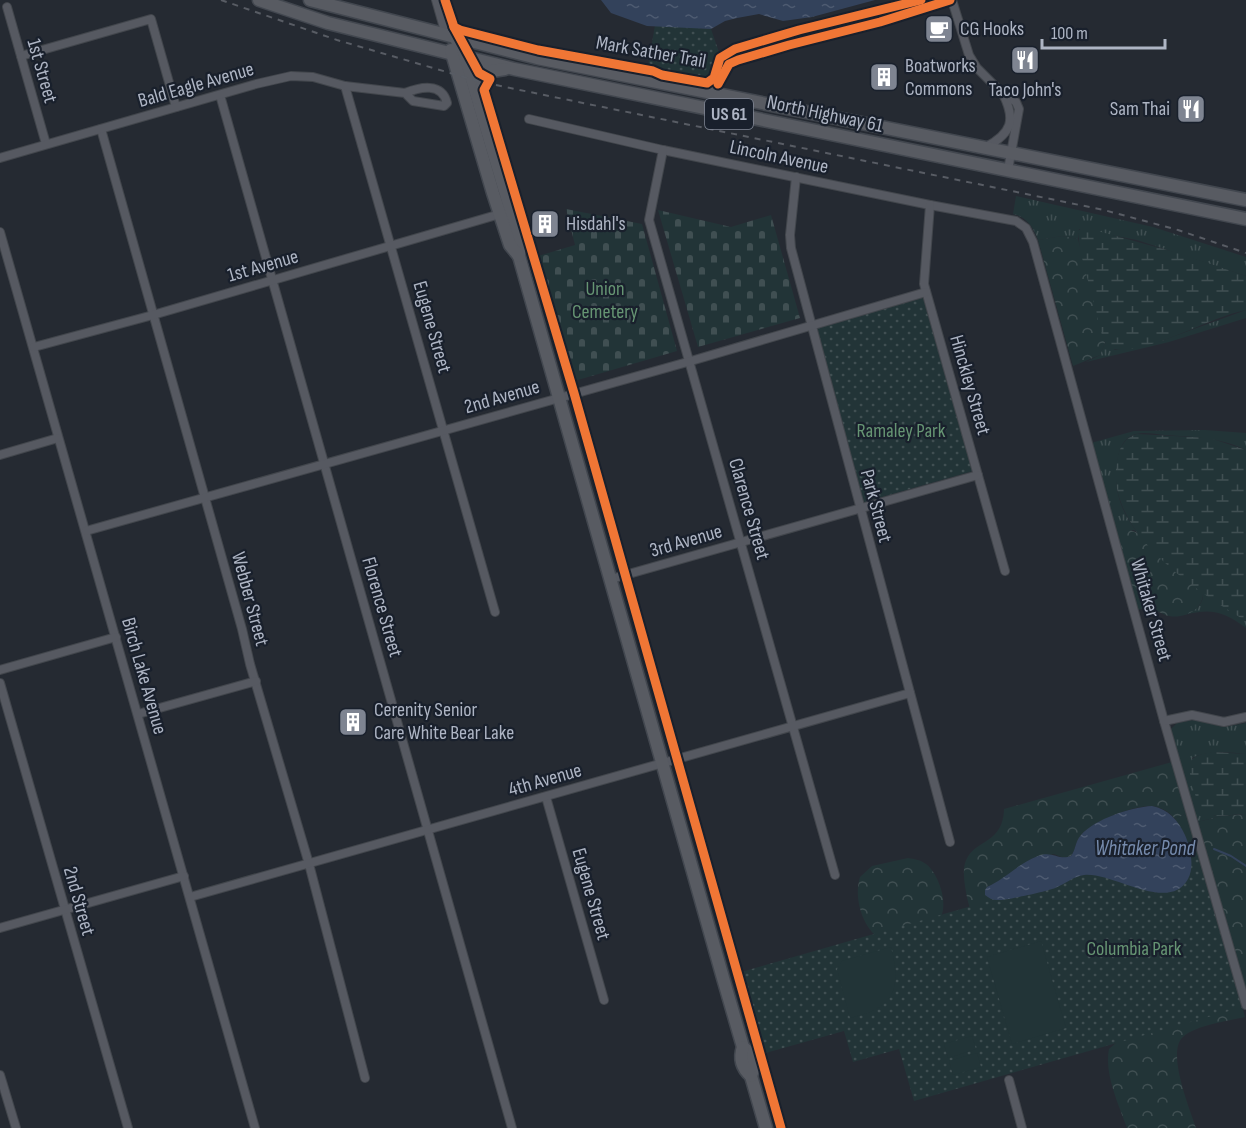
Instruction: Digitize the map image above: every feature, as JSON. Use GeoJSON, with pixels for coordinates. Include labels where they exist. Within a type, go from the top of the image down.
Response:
{"type":"FeatureCollection","features":[{"type":"Feature","properties":{"kind":"main road","name":"North Highway 61"},"geometry":{"type":"LineString","coordinates":[[259,0],[328,23],[514,69],[1246,219]]}},
{"type":"Feature","properties":{"kind":"main road","name":"North Highway 61"},"geometry":{"type":"LineString","coordinates":[[310,0],[537,58],[1246,200]]}},
{"type":"Feature","properties":{"kind":"main road"},"geometry":{"type":"LineString","coordinates":[[451,37],[479,102],[520,242],[519,256],[743,1047],[740,1056],[744,1070],[752,1076],[766,1128]]}},
{"type":"Feature","properties":{"kind":"main road"},"geometry":{"type":"LineString","coordinates":[[458,56],[500,214],[510,245],[519,256]]}},
{"type":"Feature","properties":{"kind":"main road"},"geometry":{"type":"LineString","coordinates":[[479,102],[481,82],[486,74],[496,70],[514,69]]}},
{"type":"Feature","properties":{"kind":"street"},"geometry":{"type":"LineString","coordinates":[[436,0],[451,37]]}},
{"type":"Feature","properties":{"kind":"street"},"geometry":{"type":"LineString","coordinates":[[711,93],[729,64],[951,0],[969,55],[977,68],[1002,93],[1016,102],[1019,109],[1008,170]]}},
{"type":"Feature","properties":{"kind":"street","name":"1st Street"},"geometry":{"type":"LineString","coordinates":[[7,7],[46,144]]}},
{"type":"Feature","properties":{"kind":"street"},"geometry":{"type":"LineString","coordinates":[[21,56],[151,19],[176,107]]}},
{"type":"Feature","properties":{"kind":"street","name":"Bald Eagle Avenue"},"geometry":{"type":"LineString","coordinates":[[0,158],[220,94],[291,76],[313,76],[345,86],[405,93],[426,86],[445,96],[447,103],[444,106],[435,106],[413,101],[405,93]]}},
{"type":"Feature","properties":{"kind":"street","name":"Eugene Street"},"geometry":{"type":"LineString","coordinates":[[345,86],[495,612]]}},
{"type":"Feature","properties":{"kind":"street"},"geometry":{"type":"LineString","coordinates":[[983,149],[1002,136],[1011,122],[1011,113],[1002,93]]}},
{"type":"Feature","properties":{"kind":"street","name":"Florence Street"},"geometry":{"type":"LineString","coordinates":[[220,94],[512,1128]]}},
{"type":"Feature","properties":{"kind":"street","name":"Lincoln Avenue"},"geometry":{"type":"LineString","coordinates":[[529,119],[663,150],[930,205],[1016,220],[1023,225]]}},
{"type":"Feature","properties":{"kind":"street","name":"Webber Street"},"geometry":{"type":"LineString","coordinates":[[101,129],[309,864],[365,1078]]}},
{"type":"Feature","properties":{"kind":"street","name":"Clarence Street"},"geometry":{"type":"LineString","coordinates":[[663,150],[649,220],[691,361],[835,875]]}},
{"type":"Feature","properties":{"kind":"street","name":"Park Street"},"geometry":{"type":"LineString","coordinates":[[796,177],[790,235],[791,248],[810,326],[950,842]]}},
{"type":"Feature","properties":{"kind":"street","name":"Hinckley Street"},"geometry":{"type":"LineString","coordinates":[[930,205],[924,284],[1005,571]]}},
{"type":"Feature","properties":{"kind":"street","name":"1st Avenue"},"geometry":{"type":"LineString","coordinates":[[34,347],[153,315],[500,214]]}},
{"type":"Feature","properties":{"kind":"street","name":"Whitaker Street"},"geometry":{"type":"LineString","coordinates":[[1023,225],[1028,230],[1032,242],[1164,722],[1246,1005]]}},
{"type":"Feature","properties":{"kind":"street","name":"Birch Lake Avenue"},"geometry":{"type":"LineString","coordinates":[[0,232],[255,1128]]}},
{"type":"Feature","properties":{"kind":"street","name":"2nd Avenue"},"geometry":{"type":"LineString","coordinates":[[86,531],[691,361],[926,292]]}},
{"type":"Feature","properties":{"kind":"street"},"geometry":{"type":"LineString","coordinates":[[0,455],[58,438]]}},
{"type":"Feature","properties":{"kind":"street","name":"3rd Avenue"},"geometry":{"type":"LineString","coordinates":[[611,579],[978,476]]}},
{"type":"Feature","properties":{"kind":"street"},"geometry":{"type":"LineString","coordinates":[[0,670],[116,637]]}},
{"type":"Feature","properties":{"kind":"street"},"geometry":{"type":"LineString","coordinates":[[138,714],[256,681]]}},
{"type":"Feature","properties":{"kind":"street","name":"2nd Street"},"geometry":{"type":"LineString","coordinates":[[0,683],[128,1128]]}},
{"type":"Feature","properties":{"kind":"street","name":"4th Avenue"},"geometry":{"type":"LineString","coordinates":[[190,897],[910,693]]}},
{"type":"Feature","properties":{"kind":"street"},"geometry":{"type":"LineString","coordinates":[[1164,722],[1192,715],[1224,722],[1246,717]]}},
{"type":"Feature","properties":{"kind":"street","name":"Eugene Street"},"geometry":{"type":"LineString","coordinates":[[546,797],[604,1000]]}},
{"type":"Feature","properties":{"kind":"street"},"geometry":{"type":"LineString","coordinates":[[0,928],[184,876]]}},
{"type":"Feature","properties":{"kind":"street"},"geometry":{"type":"LineString","coordinates":[[0,1075],[16,1128]]}},
{"type":"Feature","properties":{"kind":"street"},"geometry":{"type":"LineString","coordinates":[[1009,1080],[1022,1128]]}},
{"type":"Feature","properties":{"kind":"green space"},"geometry":{"type":"Polygon","coordinates":[[[655,25],[711,29],[722,61],[713,83],[690,84],[647,72],[655,25]]]}},
{"type":"Feature","properties":{"kind":"green space"},"geometry":{"type":"Polygon","coordinates":[[[1016,196],[1153,227],[1246,257],[1246,276],[1137,240],[1079,229],[1078,239],[1062,236],[1038,240],[1029,223],[1013,214],[1016,196]]]}},
{"type":"Feature","properties":{"kind":"green space","name":"Union Cemetery"},"geometry":{"type":"Polygon","coordinates":[[[566,209],[642,224],[677,351],[571,382],[535,257],[575,245],[566,209]]]}},
{"type":"Feature","properties":{"kind":"green space","name":"Union Cemetery"},"geometry":{"type":"Polygon","coordinates":[[[658,210],[731,227],[771,215],[800,318],[698,347],[658,210]]]}},
{"type":"Feature","properties":{"kind":"green space"},"geometry":{"type":"Polygon","coordinates":[[[1083,227],[1178,253],[1246,276],[1246,310],[1144,346],[1112,349],[1103,339],[1080,250],[1078,231],[1083,227]]]}},
{"type":"Feature","properties":{"kind":"green space"},"geometry":{"type":"Polygon","coordinates":[[[1062,236],[1078,239],[1105,343],[1100,355],[1073,366],[1038,240],[1062,236]]]}},
{"type":"Feature","properties":{"kind":"green space","name":"Ramaley Park"},"geometry":{"type":"Polygon","coordinates":[[[923,298],[973,471],[861,503],[813,328],[923,298]]]}},
{"type":"Feature","properties":{"kind":"green space"},"geometry":{"type":"Polygon","coordinates":[[[1246,310],[1246,318],[1169,342],[1086,362],[1100,355],[1105,343],[1115,350],[1161,341],[1246,310]]]}},
{"type":"Feature","properties":{"kind":"green space"},"geometry":{"type":"Polygon","coordinates":[[[1205,430],[1246,433],[1246,450],[1216,440],[1149,433],[1133,435],[1125,441],[1121,447],[1116,468],[1117,488],[1126,516],[1138,533],[1134,530],[1115,532],[1091,443],[1134,431],[1205,430]]]}},
{"type":"Feature","properties":{"kind":"green space"},"geometry":{"type":"Polygon","coordinates":[[[1137,434],[1210,438],[1246,450],[1246,621],[1202,593],[1179,575],[1139,534],[1124,511],[1117,487],[1117,461],[1123,444],[1137,434]]]}},
{"type":"Feature","properties":{"kind":"green space"},"geometry":{"type":"Polygon","coordinates":[[[1127,529],[1138,533],[1168,564],[1203,592],[1197,608],[1192,612],[1175,617],[1151,608],[1137,610],[1115,532],[1127,529]]]}},
{"type":"Feature","properties":{"kind":"green space"},"geometry":{"type":"Polygon","coordinates":[[[1203,592],[1246,621],[1246,628],[1216,612],[1184,615],[1200,604],[1203,592]]]}},
{"type":"Feature","properties":{"kind":"green space"},"geometry":{"type":"Polygon","coordinates":[[[1194,720],[1223,727],[1246,723],[1246,754],[1211,753],[1192,758],[1214,816],[1222,816],[1197,822],[1171,729],[1177,723],[1194,720]]]}},
{"type":"Feature","properties":{"kind":"green space"},"geometry":{"type":"Polygon","coordinates":[[[1213,752],[1246,754],[1246,814],[1217,816],[1204,811],[1200,805],[1192,783],[1190,764],[1197,756],[1213,752]]]}},
{"type":"Feature","properties":{"kind":"green space"},"geometry":{"type":"Polygon","coordinates":[[[1172,762],[1187,813],[1175,819],[1161,808],[1150,806],[1123,811],[1087,830],[1079,837],[1071,856],[1064,858],[1054,854],[1033,858],[987,887],[1205,876],[1245,1017],[1196,1029],[1183,1037],[1178,1044],[1177,1055],[1181,1081],[1196,1128],[1127,1128],[1113,1089],[1109,1069],[1109,1049],[1117,1042],[973,915],[966,893],[964,870],[971,852],[998,831],[1004,809],[1172,762]]]}},
{"type":"Feature","properties":{"kind":"green space"},"geometry":{"type":"Polygon","coordinates":[[[1187,813],[1205,876],[1195,879],[1185,835],[1175,819],[1187,813]]]}},
{"type":"Feature","properties":{"kind":"green space"},"geometry":{"type":"Polygon","coordinates":[[[1246,814],[1246,992],[1197,822],[1222,816],[1246,814]]]}},
{"type":"Feature","properties":{"kind":"green space","name":"Columbia Park"},"geometry":{"type":"Polygon","coordinates":[[[1195,842],[1243,1007],[914,1101],[899,1049],[853,1062],[844,1031],[758,1055],[734,974],[1195,842]]]}},
{"type":"Feature","properties":{"kind":"green space"},"geometry":{"type":"Polygon","coordinates":[[[908,858],[924,863],[935,875],[943,897],[941,917],[875,935],[866,923],[860,908],[858,884],[860,877],[872,866],[908,858]]]}},
{"type":"Feature","properties":{"kind":"green space"},"geometry":{"type":"Polygon","coordinates":[[[1041,941],[1066,1028],[1012,1044],[987,957],[1041,941]]]}},
{"type":"Feature","properties":{"kind":"green space"},"geometry":{"type":"Polygon","coordinates":[[[891,947],[895,975],[891,995],[877,1009],[850,1018],[837,969],[842,961],[891,947]]]}},
{"type":"Feature","properties":{"kind":"green space"},"geometry":{"type":"Polygon","coordinates":[[[972,1036],[976,1049],[948,1058],[944,1044],[972,1036]]]}},
{"type":"Feature","properties":{"kind":"green space"},"geometry":{"type":"Polygon","coordinates":[[[977,1053],[981,1067],[953,1075],[949,1061],[977,1053]]]}},
{"type":"Feature","properties":{"kind":"water"},"geometry":{"type":"Polygon","coordinates":[[[601,0],[875,0],[812,17],[783,21],[759,14],[725,21],[711,29],[647,26],[611,13],[601,0]]]}},
{"type":"Feature","properties":{"kind":"water","name":"Whitaker Pond"},"geometry":{"type":"Polygon","coordinates":[[[1152,806],[1172,816],[1187,840],[1191,868],[1188,879],[1179,889],[1168,893],[1154,892],[1095,875],[1084,875],[1051,889],[1026,896],[997,900],[985,895],[987,887],[1031,859],[1043,854],[1071,856],[1079,837],[1087,829],[1104,819],[1124,811],[1152,806]]]}},
{"type":"Feature","properties":{"kind":"waterway"},"geometry":{"type":"LineString","coordinates":[[1214,849],[1246,866]]}},
{"type":"Feature","properties":{"kind":"railway"},"geometry":{"type":"LineString","coordinates":[[221,0],[337,40],[481,82],[1104,210],[1178,230],[1246,253]]}},
{"type":"Feature","properties":{"kind":"cycle path","name":"Mark Sather Trail"},"geometry":{"type":"LineString","coordinates":[[445,0],[454,27],[460,30],[538,50],[707,83],[714,78],[720,58],[735,49],[799,30],[921,0]]}},
{"type":"Feature","properties":{"kind":"cycle path"},"geometry":{"type":"LineString","coordinates":[[718,84],[729,64],[738,60],[880,22],[950,0]]}},
{"type":"Feature","properties":{"kind":"cycle path"},"geometry":{"type":"LineString","coordinates":[[454,27],[479,73],[490,79],[484,90],[574,393],[781,1128]]}},
{"type":"Feature","properties":{"kind":"place","name":"CG Hooks"},"geometry":{"type":"Point","coordinates":[939,29]}},
{"type":"Feature","properties":{"kind":"place","name":"Taco John's"},"geometry":{"type":"Point","coordinates":[1025,60]}},
{"type":"Feature","properties":{"kind":"place","name":"Boatworks Commons"},"geometry":{"type":"Point","coordinates":[884,77]}},
{"type":"Feature","properties":{"kind":"place","name":"Sam Thai"},"geometry":{"type":"Point","coordinates":[1191,109]}},
{"type":"Feature","properties":{"kind":"place","name":"Hisdahl's"},"geometry":{"type":"Point","coordinates":[545,224]}},
{"type":"Feature","properties":{"kind":"place","name":"Cerenity Senior Care White Bear Lake"},"geometry":{"type":"Point","coordinates":[353,722]}}]}
